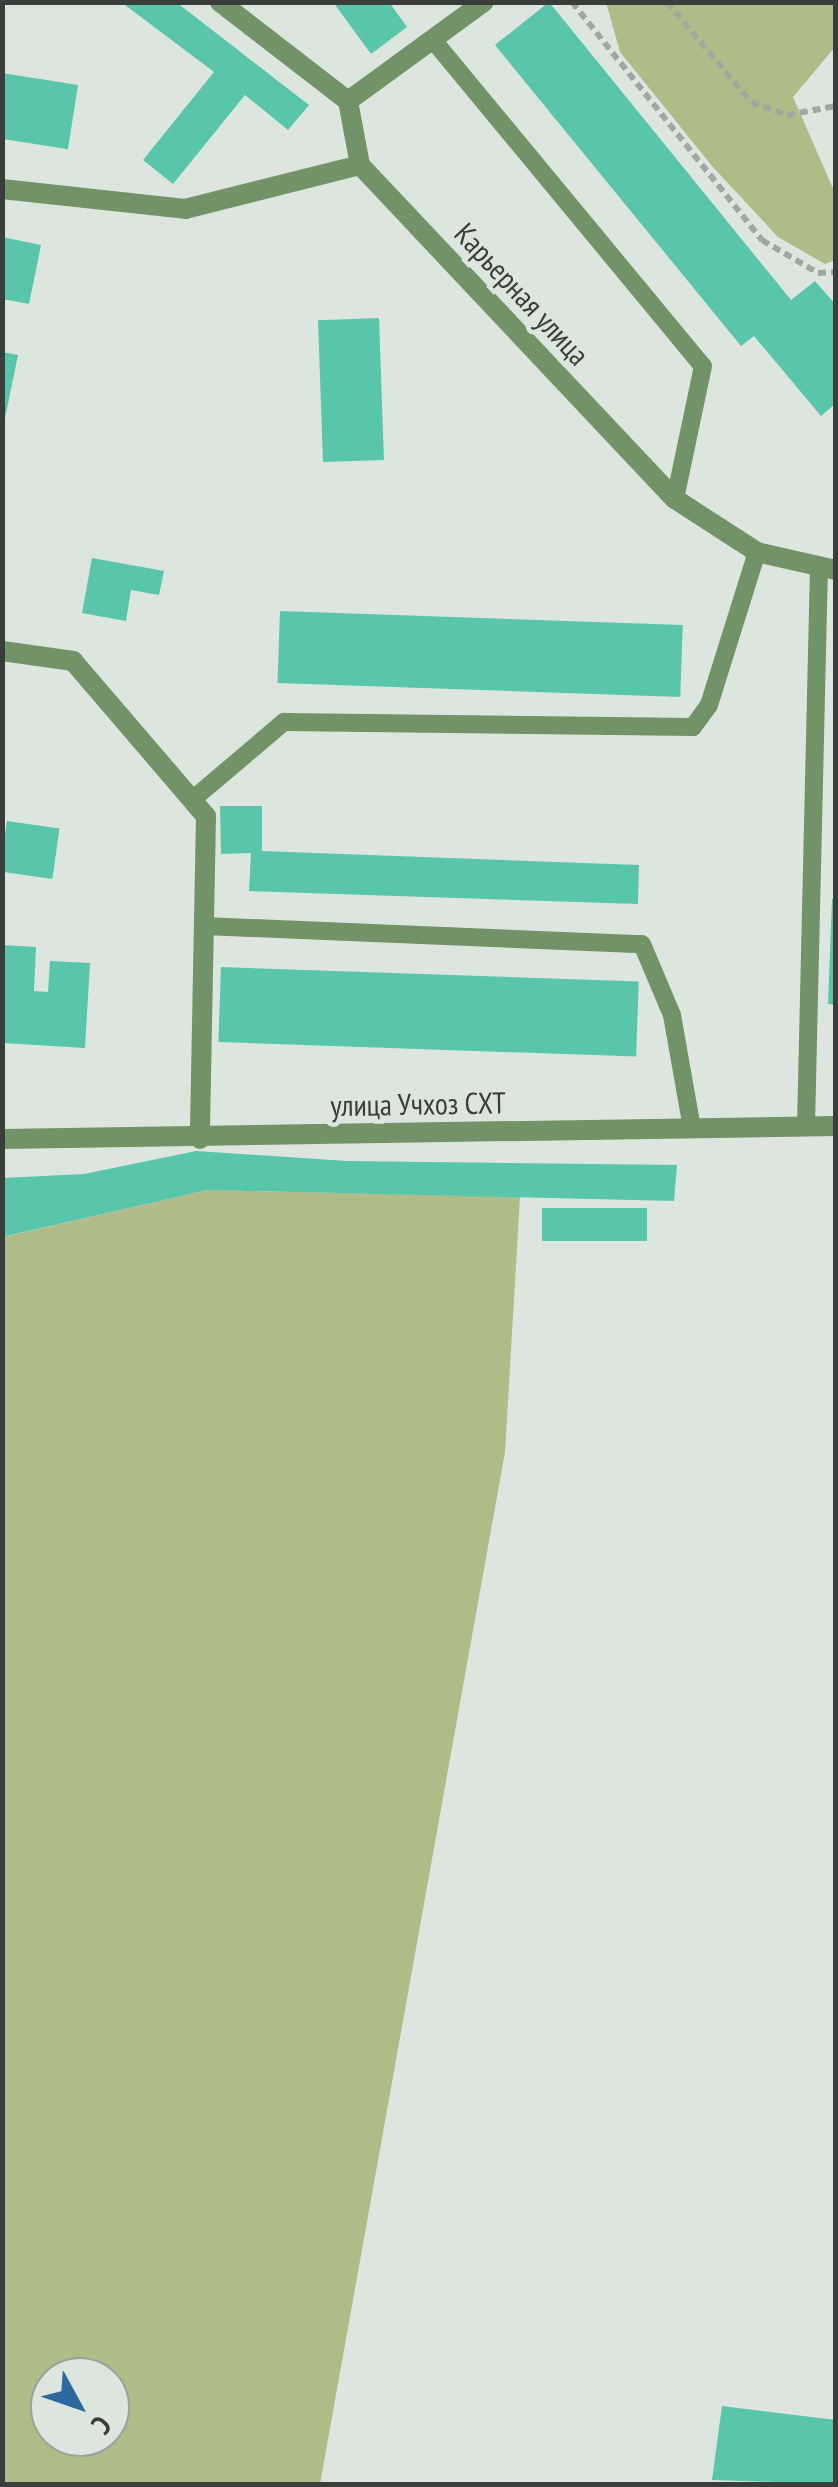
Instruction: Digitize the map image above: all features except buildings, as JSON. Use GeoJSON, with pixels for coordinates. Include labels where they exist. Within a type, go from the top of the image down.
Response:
{"type":"FeatureCollection","features":[{"type":"Feature","properties":{"kind":"street"},"geometry":{"type":"LineString","coordinates":[[2,189],[185,209],[360,165],[348,101],[220,2]]}},
{"type":"Feature","properties":{"kind":"street"},"geometry":{"type":"LineString","coordinates":[[348,101],[484,2]]}},
{"type":"Feature","properties":{"kind":"street","name":"Карьерная улица"},"geometry":{"type":"LineString","coordinates":[[360,165],[675,499],[757,552],[827,569]]}},
{"type":"Feature","properties":{"kind":"street"},"geometry":{"type":"LineString","coordinates":[[2,651],[73,661],[206,816],[200,1138]]}},
{"type":"Feature","properties":{"kind":"street","name":"улица Учхоз СХТ"},"geometry":{"type":"LineString","coordinates":[[2,1139],[836,1126]]}},
{"type":"Feature","properties":{"kind":"lane"},"geometry":{"type":"LineString","coordinates":[[432,40],[703,366],[675,499]]}},
{"type":"Feature","properties":{"kind":"lane"},"geometry":{"type":"LineString","coordinates":[[192,800],[284,722],[693,727],[709,704],[757,552]]}},
{"type":"Feature","properties":{"kind":"lane"},"geometry":{"type":"LineString","coordinates":[[806,1126],[827,569]]}},
{"type":"Feature","properties":{"kind":"lane"},"geometry":{"type":"LineString","coordinates":[[204,926],[642,944],[672,1015],[692,1128]]}},
{"type":"Feature","properties":{"kind":"path"},"geometry":{"type":"LineString","coordinates":[[572,2],[762,240],[818,273],[836,272]]}},
{"type":"Feature","properties":{"kind":"path"},"geometry":{"type":"LineString","coordinates":[[667,2],[751,102],[788,115],[836,106]]}},
{"type":"Feature","properties":{"kind":"green space"},"geometry":{"type":"Polygon","coordinates":[[[606,2],[835,3],[835,47],[793,97],[835,193],[835,260],[825,264],[778,237],[712,166],[620,52],[606,2]]]}},
{"type":"Feature","properties":{"kind":"green space"},"geometry":{"type":"Polygon","coordinates":[[[208,1190],[520,1197],[505,1452],[320,2484],[3,2484],[3,1237],[208,1190]]]}}]}
